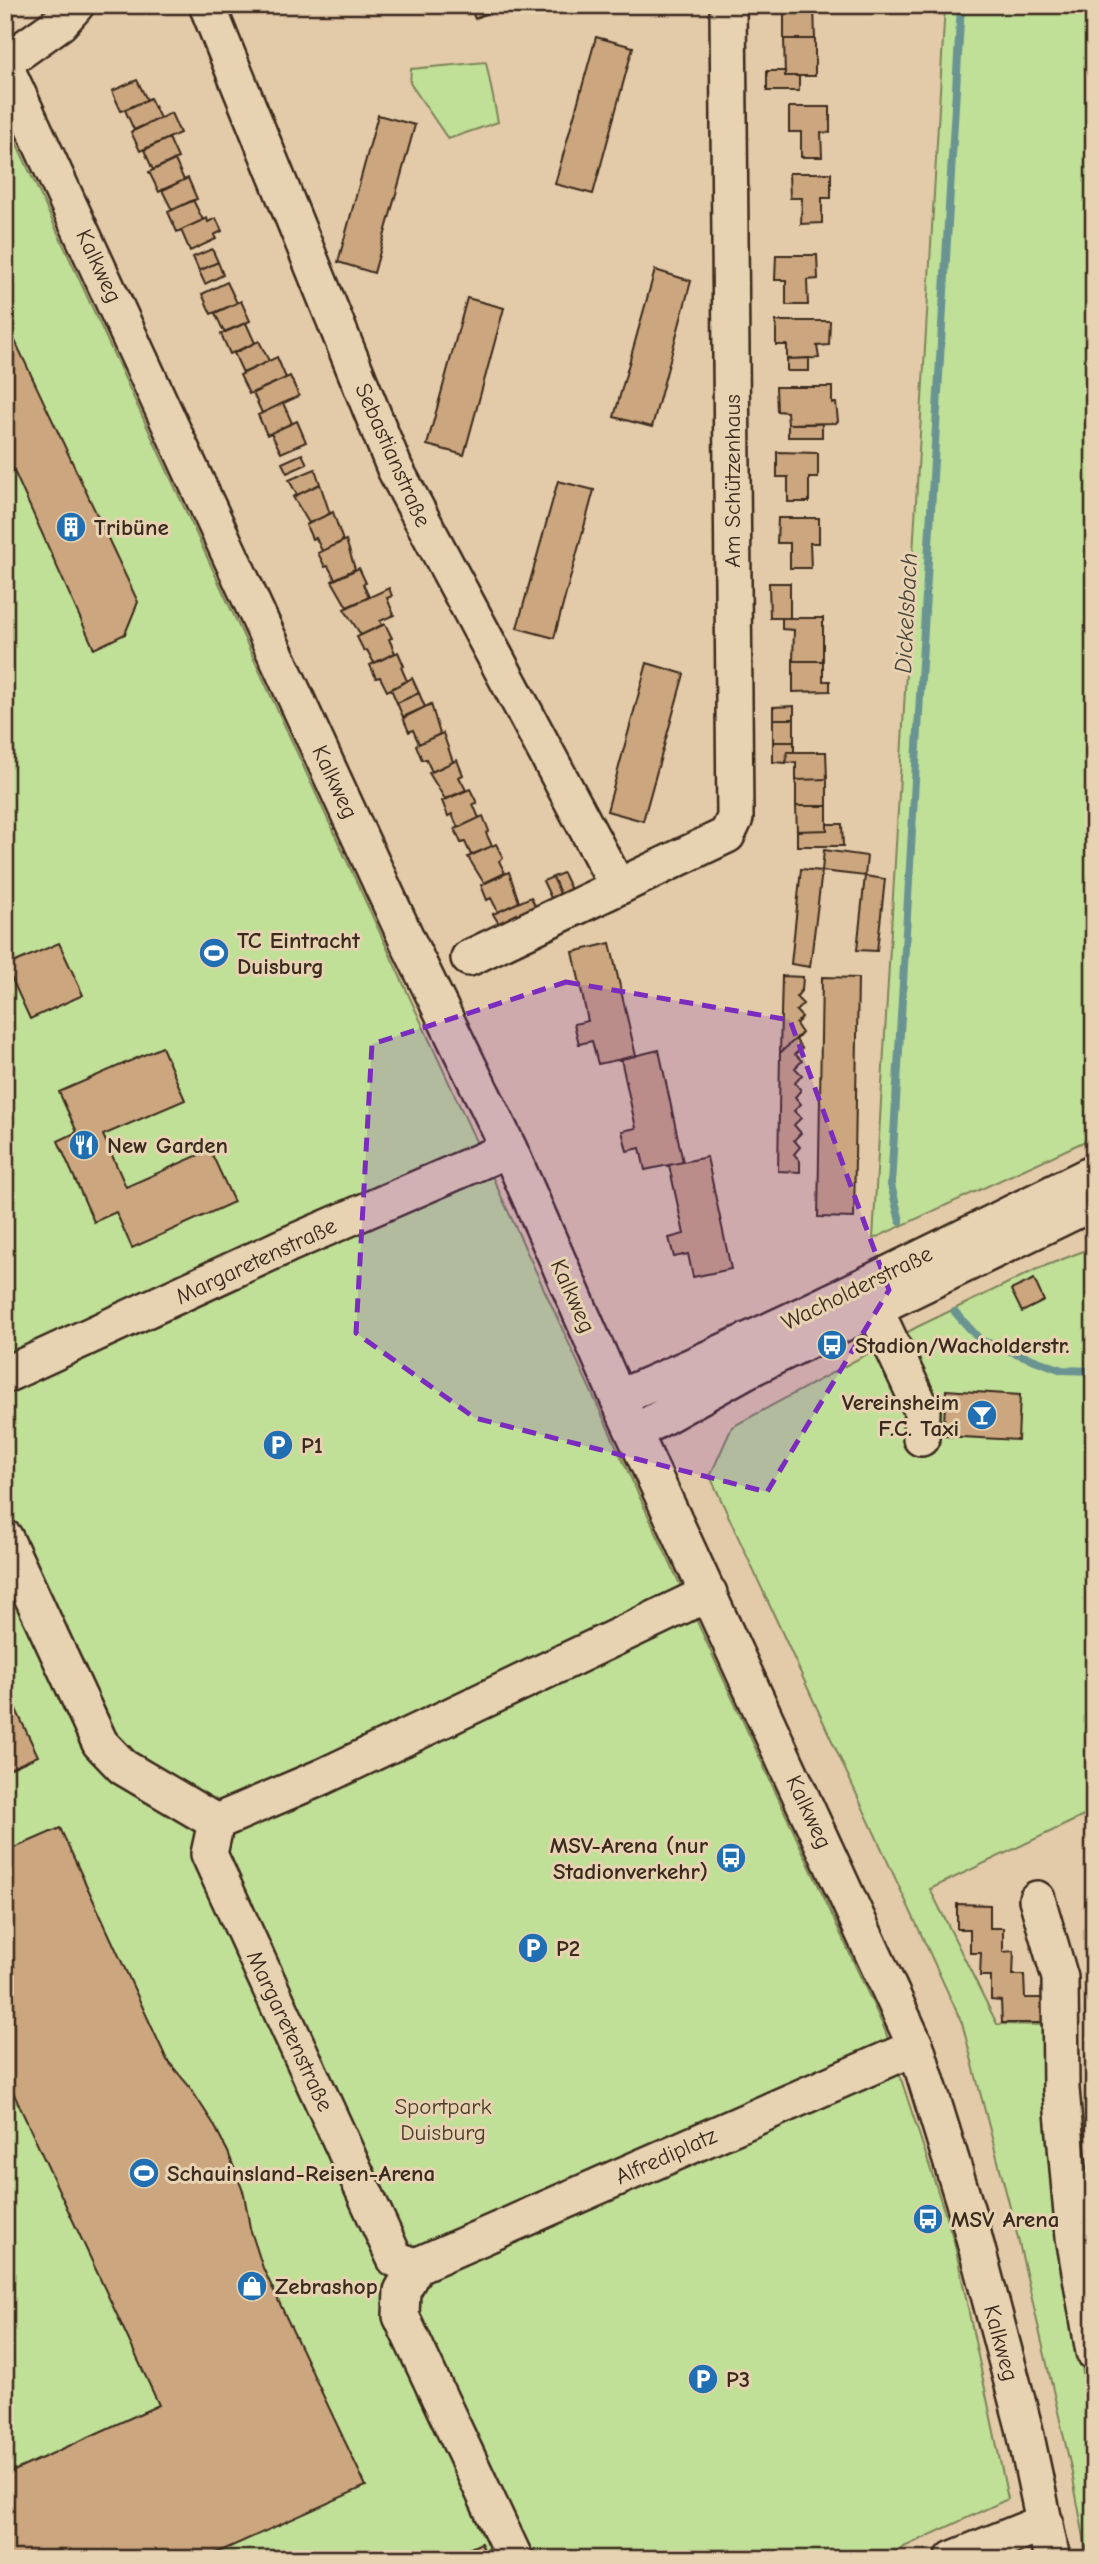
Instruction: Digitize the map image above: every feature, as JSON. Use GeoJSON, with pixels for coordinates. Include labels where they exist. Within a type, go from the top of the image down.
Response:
{"type":"FeatureCollection","features":[{"type":"Feature","properties":{"kind":"street"},"geometry":{"type":"LineString","coordinates":[[5,64],[60,23],[76,5]]}},
{"type":"Feature","properties":{"kind":"street","name":"Sebastianstraße"},"geometry":{"type":"LineString","coordinates":[[207,5],[395,469],[618,887]]}},
{"type":"Feature","properties":{"kind":"street","name":"Am Schützenhaus"},"geometry":{"type":"LineString","coordinates":[[468,958],[727,835],[735,818],[728,5]]}},
{"type":"Feature","properties":{"kind":"street","name":"Kalkweg"},"geometry":{"type":"LineString","coordinates":[[5,64],[408,943],[509,1149],[618,1398],[916,2047],[968,2215],[1024,2427],[1052,2559]]}},
{"type":"Feature","properties":{"kind":"street","name":"Margaretenstraße"},"geometry":{"type":"LineString","coordinates":[[5,1375],[299,1240],[509,1149]]}},
{"type":"Feature","properties":{"kind":"street","name":"Wacholderstraße"},"geometry":{"type":"LineString","coordinates":[[618,1398],[676,1374],[871,1282],[1094,1173]]}},
{"type":"Feature","properties":{"kind":"street","name":"Wacholderstraße"},"geometry":{"type":"LineString","coordinates":[[634,1433],[745,1371],[1094,1202]]}},
{"type":"Feature","properties":{"kind":"street"},"geometry":{"type":"LineString","coordinates":[[873,1307],[922,1410],[921,1437]]}},
{"type":"Feature","properties":{"kind":"street"},"geometry":{"type":"LineString","coordinates":[[5,1538],[100,1742],[123,1767],[216,1822],[322,1777],[709,1593]]}},
{"type":"Feature","properties":{"kind":"street","name":"Margaretenstraße"},"geometry":{"type":"LineString","coordinates":[[216,1822],[209,1854],[395,2259],[416,2266]]}},
{"type":"Feature","properties":{"kind":"street"},"geometry":{"type":"LineString","coordinates":[[1037,1899],[1060,1978],[1061,2089],[1074,2237],[1094,2352]]}},
{"type":"Feature","properties":{"kind":"street","name":"Alfrediplatz"},"geometry":{"type":"LineString","coordinates":[[416,2266],[916,2047]]}},
{"type":"Feature","properties":{"kind":"street"},"geometry":{"type":"LineString","coordinates":[[416,2266],[402,2291],[401,2316],[515,2559]]}},
{"type":"Feature","properties":{"kind":"street"},"geometry":{"type":"LineString","coordinates":[[953,2559],[1045,2522]]}},
{"type":"Feature","properties":{"kind":"highlighted area"},"geometry":{"type":"Polygon","coordinates":[[[566,982],[790,1020],[889,1290],[767,1492],[475,1418],[356,1333],[372,1044],[566,982]]]}},
{"type":"Feature","properties":{"kind":"green space"},"geometry":{"type":"Polygon","coordinates":[[[945,5],[1094,5],[1094,1137],[873,1239],[945,5]]]}},
{"type":"Feature","properties":{"kind":"green space"},"geometry":{"type":"Polygon","coordinates":[[[486,62],[498,122],[448,139],[410,83],[411,69],[486,62]]]}},
{"type":"Feature","properties":{"kind":"green space","name":"Sportpark Duisburg"},"geometry":{"type":"Polygon","coordinates":[[[5,118],[885,2030],[954,2241],[1008,2499],[878,2559],[5,2559],[5,118]]]}},
{"type":"Feature","properties":{"kind":"green space"},"geometry":{"type":"Polygon","coordinates":[[[1094,1247],[1094,1811],[930,1889],[997,2024],[1044,2025],[1054,2198],[1085,2385],[1094,2415],[1094,2559],[1088,2559],[1071,2468],[1016,2230],[962,2023],[710,1476],[732,1427],[917,1327],[1037,1269],[1094,1247]]]}},
{"type":"Feature","properties":{"kind":"building"},"geometry":{"type":"Polygon","coordinates":[[[225,5],[252,5],[230,16],[225,5]]]}},
{"type":"Feature","properties":{"kind":"building"},"geometry":{"type":"Polygon","coordinates":[[[469,5],[504,5],[475,19],[469,5]]]}},
{"type":"Feature","properties":{"kind":"building"},"geometry":{"type":"Polygon","coordinates":[[[760,5],[780,5],[780,12],[760,13],[760,5]]]}},
{"type":"Feature","properties":{"kind":"building"},"geometry":{"type":"Polygon","coordinates":[[[780,5],[814,5],[815,39],[784,39],[784,12],[780,12],[780,5]]]}},
{"type":"Feature","properties":{"kind":"building"},"geometry":{"type":"Polygon","coordinates":[[[596,37],[633,47],[593,194],[555,184],[596,37]]]}},
{"type":"Feature","properties":{"kind":"building"},"geometry":{"type":"Polygon","coordinates":[[[784,39],[815,39],[815,76],[785,76],[784,39]]]}},
{"type":"Feature","properties":{"kind":"building"},"geometry":{"type":"Polygon","coordinates":[[[767,71],[785,71],[785,76],[799,76],[799,91],[767,91],[767,71]]]}},
{"type":"Feature","properties":{"kind":"building"},"geometry":{"type":"Polygon","coordinates":[[[137,80],[147,100],[121,111],[112,91],[137,80]]]}},
{"type":"Feature","properties":{"kind":"building"},"geometry":{"type":"Polygon","coordinates":[[[150,98],[160,118],[134,130],[125,110],[150,98]]]}},
{"type":"Feature","properties":{"kind":"building"},"geometry":{"type":"Polygon","coordinates":[[[789,107],[830,107],[830,133],[821,132],[822,157],[801,157],[801,132],[789,132],[789,107]]]}},
{"type":"Feature","properties":{"kind":"building"},"geometry":{"type":"Polygon","coordinates":[[[171,113],[180,133],[140,151],[131,132],[171,113]]]}},
{"type":"Feature","properties":{"kind":"building"},"geometry":{"type":"Polygon","coordinates":[[[378,115],[415,125],[374,273],[338,262],[378,115]]]}},
{"type":"Feature","properties":{"kind":"building"},"geometry":{"type":"Polygon","coordinates":[[[169,138],[178,158],[153,170],[144,150],[169,138]]]}},
{"type":"Feature","properties":{"kind":"building"},"geometry":{"type":"Polygon","coordinates":[[[175,160],[184,180],[159,192],[149,172],[175,160]]]}},
{"type":"Feature","properties":{"kind":"building"},"geometry":{"type":"Polygon","coordinates":[[[789,173],[831,173],[831,198],[822,198],[822,223],[801,224],[802,198],[790,198],[789,173]]]}},
{"type":"Feature","properties":{"kind":"building"},"geometry":{"type":"Polygon","coordinates":[[[188,178],[197,199],[172,210],[162,190],[188,178]]]}},
{"type":"Feature","properties":{"kind":"building"},"geometry":{"type":"Polygon","coordinates":[[[193,200],[203,220],[177,232],[168,212],[193,200]]]}},
{"type":"Feature","properties":{"kind":"building"},"geometry":{"type":"Polygon","coordinates":[[[207,218],[208,222],[216,218],[222,231],[214,235],[216,239],[190,251],[181,230],[207,218]]]}},
{"type":"Feature","properties":{"kind":"building"},"geometry":{"type":"Polygon","coordinates":[[[212,249],[218,262],[199,271],[193,257],[212,249]]]}},
{"type":"Feature","properties":{"kind":"building"},"geometry":{"type":"Polygon","coordinates":[[[776,255],[817,255],[818,279],[807,280],[808,305],[786,305],[786,280],[775,280],[776,255]]]}},
{"type":"Feature","properties":{"kind":"building"},"geometry":{"type":"Polygon","coordinates":[[[218,262],[223,275],[205,284],[199,271],[218,262]]]}},
{"type":"Feature","properties":{"kind":"building"},"geometry":{"type":"Polygon","coordinates":[[[655,270],[691,281],[652,427],[614,417],[655,270]]]}},
{"type":"Feature","properties":{"kind":"building"},"geometry":{"type":"Polygon","coordinates":[[[227,282],[237,303],[211,314],[202,294],[227,282]]]}},
{"type":"Feature","properties":{"kind":"building"},"geometry":{"type":"Polygon","coordinates":[[[467,298],[504,308],[464,455],[427,445],[467,298]]]}},
{"type":"Feature","properties":{"kind":"building"},"geometry":{"type":"Polygon","coordinates":[[[241,301],[250,321],[224,332],[215,313],[241,301]]]}},
{"type":"Feature","properties":{"kind":"building"},"geometry":{"type":"Polygon","coordinates":[[[776,321],[830,321],[829,345],[817,346],[819,358],[787,359],[787,345],[776,345],[776,321]]]}},
{"type":"Feature","properties":{"kind":"building"},"geometry":{"type":"Polygon","coordinates":[[[246,323],[255,343],[230,354],[221,334],[246,323]]]}},
{"type":"Feature","properties":{"kind":"building","name":"Tribüne"},"geometry":{"type":"Polygon","coordinates":[[[5,327],[9,328],[138,602],[125,634],[94,649],[5,451],[5,327]]]}},
{"type":"Feature","properties":{"kind":"building"},"geometry":{"type":"Polygon","coordinates":[[[259,341],[269,361],[243,373],[234,353],[259,341]]]}},
{"type":"Feature","properties":{"kind":"building"},"geometry":{"type":"Polygon","coordinates":[[[277,357],[286,378],[249,394],[240,375],[277,357]]]}},
{"type":"Feature","properties":{"kind":"building"},"geometry":{"type":"Polygon","coordinates":[[[809,358],[809,371],[787,371],[787,359],[809,358]]]}},
{"type":"Feature","properties":{"kind":"building"},"geometry":{"type":"Polygon","coordinates":[[[290,376],[299,396],[262,413],[253,393],[290,376]]]}},
{"type":"Feature","properties":{"kind":"building"},"geometry":{"type":"Polygon","coordinates":[[[776,387],[832,387],[832,403],[836,403],[838,421],[788,424],[787,412],[777,411],[776,387]]]}},
{"type":"Feature","properties":{"kind":"building"},"geometry":{"type":"Polygon","coordinates":[[[283,403],[292,423],[267,435],[258,415],[283,403]]]}},
{"type":"Feature","properties":{"kind":"building"},"geometry":{"type":"Polygon","coordinates":[[[297,421],[306,442],[281,453],[271,433],[297,421]]]}},
{"type":"Feature","properties":{"kind":"building"},"geometry":{"type":"Polygon","coordinates":[[[788,424],[822,424],[822,437],[788,437],[788,424]]]}},
{"type":"Feature","properties":{"kind":"building"},"geometry":{"type":"Polygon","coordinates":[[[777,452],[818,453],[818,478],[809,478],[809,502],[788,502],[788,477],[777,477],[777,452]]]}},
{"type":"Feature","properties":{"kind":"building"},"geometry":{"type":"Polygon","coordinates":[[[302,454],[307,464],[287,473],[282,463],[302,454]]]}},
{"type":"Feature","properties":{"kind":"building"},"geometry":{"type":"Polygon","coordinates":[[[315,469],[320,484],[297,495],[289,480],[315,469]]]}},
{"type":"Feature","properties":{"kind":"building"},"geometry":{"type":"Polygon","coordinates":[[[558,481],[594,490],[554,638],[517,628],[558,481]]]}},
{"type":"Feature","properties":{"kind":"building"},"geometry":{"type":"Polygon","coordinates":[[[320,484],[330,514],[309,523],[293,497],[320,484]]]}},
{"type":"Feature","properties":{"kind":"building"},"geometry":{"type":"Polygon","coordinates":[[[333,512],[343,541],[322,551],[316,538],[312,539],[306,525],[333,512]]]}},
{"type":"Feature","properties":{"kind":"building"},"geometry":{"type":"Polygon","coordinates":[[[778,518],[819,518],[819,543],[810,543],[811,568],[790,568],[790,543],[777,543],[778,518]]]}},
{"type":"Feature","properties":{"kind":"building"},"geometry":{"type":"Polygon","coordinates":[[[346,540],[355,569],[335,579],[318,553],[346,540]]]}},
{"type":"Feature","properties":{"kind":"building"},"geometry":{"type":"Polygon","coordinates":[[[359,568],[369,597],[347,607],[332,581],[359,568]]]}},
{"type":"Feature","properties":{"kind":"building"},"geometry":{"type":"Polygon","coordinates":[[[769,583],[790,583],[790,618],[770,618],[769,583]]]}},
{"type":"Feature","properties":{"kind":"building"},"geometry":{"type":"Polygon","coordinates":[[[389,588],[392,596],[387,598],[394,615],[380,621],[382,625],[361,635],[344,609],[389,588]]]}},
{"type":"Feature","properties":{"kind":"building"},"geometry":{"type":"Polygon","coordinates":[[[782,618],[823,618],[823,661],[793,661],[794,630],[782,629],[782,618]]]}},
{"type":"Feature","properties":{"kind":"building"},"geometry":{"type":"Polygon","coordinates":[[[385,624],[395,653],[374,663],[357,637],[385,624]]]}},
{"type":"Feature","properties":{"kind":"building"},"geometry":{"type":"Polygon","coordinates":[[[398,652],[407,681],[387,691],[370,665],[398,652]]]}},
{"type":"Feature","properties":{"kind":"building"},"geometry":{"type":"Polygon","coordinates":[[[793,661],[823,661],[823,681],[830,681],[830,691],[793,692],[793,661]]]}},
{"type":"Feature","properties":{"kind":"building"},"geometry":{"type":"Polygon","coordinates":[[[647,663],[684,674],[643,821],[607,811],[647,663]]]}},
{"type":"Feature","properties":{"kind":"building"},"geometry":{"type":"Polygon","coordinates":[[[412,678],[419,693],[397,703],[391,689],[412,678]]]}},
{"type":"Feature","properties":{"kind":"building"},"geometry":{"type":"Polygon","coordinates":[[[419,693],[425,707],[403,717],[397,703],[419,693]]]}},
{"type":"Feature","properties":{"kind":"building"},"geometry":{"type":"Polygon","coordinates":[[[431,704],[440,734],[419,744],[413,730],[409,732],[403,718],[431,704]]]}},
{"type":"Feature","properties":{"kind":"building"},"geometry":{"type":"Polygon","coordinates":[[[794,706],[794,719],[773,719],[773,707],[794,706]]]}},
{"type":"Feature","properties":{"kind":"building"},"geometry":{"type":"Polygon","coordinates":[[[773,719],[794,719],[794,742],[773,742],[773,719]]]}},
{"type":"Feature","properties":{"kind":"building"},"geometry":{"type":"Polygon","coordinates":[[[443,733],[453,762],[432,772],[426,759],[422,760],[416,745],[443,733]]]}},
{"type":"Feature","properties":{"kind":"building"},"geometry":{"type":"Polygon","coordinates":[[[773,742],[794,742],[794,752],[787,752],[786,763],[773,762],[773,742]]]}},
{"type":"Feature","properties":{"kind":"building"},"geometry":{"type":"Polygon","coordinates":[[[787,752],[826,752],[827,779],[796,780],[796,762],[786,763],[787,752]]]}},
{"type":"Feature","properties":{"kind":"building"},"geometry":{"type":"Polygon","coordinates":[[[457,760],[463,775],[459,777],[466,790],[445,799],[429,773],[457,760]]]}},
{"type":"Feature","properties":{"kind":"building"},"geometry":{"type":"Polygon","coordinates":[[[827,779],[827,806],[796,806],[796,780],[827,779]]]}},
{"type":"Feature","properties":{"kind":"building"},"geometry":{"type":"Polygon","coordinates":[[[470,789],[477,803],[473,804],[479,818],[458,828],[452,814],[448,816],[442,801],[470,789]]]}},
{"type":"Feature","properties":{"kind":"building"},"geometry":{"type":"Polygon","coordinates":[[[796,806],[827,806],[827,830],[797,831],[796,806]]]}},
{"type":"Feature","properties":{"kind":"building"},"geometry":{"type":"Polygon","coordinates":[[[483,816],[492,846],[471,855],[465,842],[461,843],[455,829],[483,816]]]}},
{"type":"Feature","properties":{"kind":"building"},"geometry":{"type":"Polygon","coordinates":[[[827,824],[842,824],[843,846],[797,846],[797,831],[827,830],[827,824]]]}},
{"type":"Feature","properties":{"kind":"building"},"geometry":{"type":"Polygon","coordinates":[[[496,844],[503,858],[499,861],[505,873],[484,883],[468,857],[496,844]]]}},
{"type":"Feature","properties":{"kind":"building"},"geometry":{"type":"Polygon","coordinates":[[[824,850],[867,856],[865,876],[822,871],[824,850]]]}},
{"type":"Feature","properties":{"kind":"building"},"geometry":{"type":"Polygon","coordinates":[[[801,869],[822,871],[810,967],[791,964],[801,869]]]}},
{"type":"Feature","properties":{"kind":"building"},"geometry":{"type":"Polygon","coordinates":[[[509,872],[519,902],[498,912],[491,898],[487,900],[481,885],[509,872]]]}},
{"type":"Feature","properties":{"kind":"building"},"geometry":{"type":"Polygon","coordinates":[[[563,873],[572,892],[561,896],[553,877],[563,873]]]}},
{"type":"Feature","properties":{"kind":"building"},"geometry":{"type":"Polygon","coordinates":[[[865,876],[885,879],[877,951],[857,950],[865,876]]]}},
{"type":"Feature","properties":{"kind":"building"},"geometry":{"type":"Polygon","coordinates":[[[553,877],[561,896],[552,900],[543,881],[553,877]]]}},
{"type":"Feature","properties":{"kind":"building"},"geometry":{"type":"Polygon","coordinates":[[[531,897],[537,910],[501,927],[493,914],[531,897]]]}},
{"type":"Feature","properties":{"kind":"building"},"geometry":{"type":"Polygon","coordinates":[[[59,943],[83,995],[30,1019],[6,966],[59,943]]]}},
{"type":"Feature","properties":{"kind":"building"},"geometry":{"type":"Polygon","coordinates":[[[610,943],[636,1056],[598,1064],[592,1041],[579,1044],[574,1024],[588,1021],[573,952],[610,943]]]}},
{"type":"Feature","properties":{"kind":"building"},"geometry":{"type":"Polygon","coordinates":[[[782,976],[803,977],[802,990],[796,997],[803,1004],[796,1011],[802,1017],[796,1024],[802,1033],[780,1053],[782,976]]]}},
{"type":"Feature","properties":{"kind":"building"},"geometry":{"type":"Polygon","coordinates":[[[822,977],[858,978],[854,1218],[818,1217],[822,977]]]}},
{"type":"Feature","properties":{"kind":"building"},"geometry":{"type":"Polygon","coordinates":[[[802,1033],[796,1040],[802,1048],[795,1054],[802,1061],[795,1068],[802,1075],[795,1083],[801,1090],[795,1097],[801,1104],[794,1111],[801,1118],[794,1125],[801,1133],[794,1140],[800,1147],[794,1154],[800,1161],[800,1172],[778,1171],[780,1053],[802,1033]]]}},
{"type":"Feature","properties":{"kind":"building","name":"New Garden"},"geometry":{"type":"Polygon","coordinates":[[[162,1047],[185,1100],[103,1135],[126,1187],[210,1150],[234,1202],[132,1248],[116,1212],[94,1222],[58,1141],[77,1132],[59,1092],[162,1047]]]}},
{"type":"Feature","properties":{"kind":"building"},"geometry":{"type":"Polygon","coordinates":[[[659,1050],[683,1162],[645,1170],[640,1148],[627,1151],[622,1131],[636,1128],[621,1059],[659,1050]]]}},
{"type":"Feature","properties":{"kind":"building"},"geometry":{"type":"Polygon","coordinates":[[[707,1157],[731,1269],[693,1277],[688,1254],[674,1257],[669,1238],[684,1234],[669,1165],[707,1157]]]}},
{"type":"Feature","properties":{"kind":"building"},"geometry":{"type":"Polygon","coordinates":[[[1034,1279],[1044,1301],[1022,1312],[1011,1290],[1034,1279]]]}},
{"type":"Feature","properties":{"kind":"building","name":"Vereinsheim F.C. Taxi"},"geometry":{"type":"Polygon","coordinates":[[[946,1390],[1020,1395],[1018,1440],[943,1436],[946,1390]]]}},
{"type":"Feature","properties":{"kind":"building"},"geometry":{"type":"Polygon","coordinates":[[[5,1686],[38,1756],[5,1771],[5,1686]]]}},
{"type":"Feature","properties":{"kind":"building","name":"Schauinsland-Reisen-Arena"},"geometry":{"type":"Polygon","coordinates":[[[60,1828],[167,2060],[189,2086],[228,2152],[244,2194],[250,2228],[263,2268],[366,2486],[203,2559],[5,2559],[5,2475],[159,2405],[5,2075],[5,1852],[60,1828]]]}},
{"type":"Feature","properties":{"kind":"building"},"geometry":{"type":"Polygon","coordinates":[[[957,1904],[990,1905],[990,1928],[1003,1928],[1003,1952],[1014,1951],[1013,1975],[1024,1975],[1025,1998],[1045,1998],[1045,2023],[1002,2023],[1001,2001],[991,2000],[991,1976],[980,1976],[981,1953],[970,1953],[970,1929],[957,1929],[957,1904]]]}},
{"type":"Feature","properties":{"kind":"building"},"geometry":{"type":"Polygon","coordinates":[[[481,2543],[488,2559],[447,2559],[481,2543]]]}},
{"type":"Feature","properties":{"kind":"waterway","name":"Dickelsbach"},"geometry":{"type":"LineString","coordinates":[[900,1221],[891,1185],[961,5]]}},
{"type":"Feature","properties":{"kind":"waterway","name":"Dickelsbach"},"geometry":{"type":"LineString","coordinates":[[955,1312],[980,1340],[1062,1370],[1094,1371]]}},
{"type":"Feature","properties":{"kind":"place","name":"Tribüne"},"geometry":{"type":"Point","coordinates":[71,527]}},
{"type":"Feature","properties":{"kind":"place","name":"TC Eintracht Duisburg"},"geometry":{"type":"Point","coordinates":[214,953]}},
{"type":"Feature","properties":{"kind":"place","name":"New Garden"},"geometry":{"type":"Point","coordinates":[84,1145]}},
{"type":"Feature","properties":{"kind":"place","name":"Stadion/Wacholderstr."},"geometry":{"type":"Point","coordinates":[832,1345]}},
{"type":"Feature","properties":{"kind":"place","name":"Vereinsheim F.C. Taxi"},"geometry":{"type":"Point","coordinates":[982,1415]}},
{"type":"Feature","properties":{"kind":"place","name":"P1"},"geometry":{"type":"Point","coordinates":[278,1445]}},
{"type":"Feature","properties":{"kind":"place","name":"MSV-Arena (nur Stadionverkehr)"},"geometry":{"type":"Point","coordinates":[731,1858]}},
{"type":"Feature","properties":{"kind":"place","name":"P2"},"geometry":{"type":"Point","coordinates":[533,1948]}},
{"type":"Feature","properties":{"kind":"place","name":"Schauinsland-Reisen-Arena"},"geometry":{"type":"Point","coordinates":[144,2173]}},
{"type":"Feature","properties":{"kind":"place","name":"MSV Arena"},"geometry":{"type":"Point","coordinates":[928,2219]}},
{"type":"Feature","properties":{"kind":"place","name":"Zebrashop"},"geometry":{"type":"Point","coordinates":[252,2286]}},
{"type":"Feature","properties":{"kind":"place","name":"P3"},"geometry":{"type":"Point","coordinates":[703,2379]}}]}
